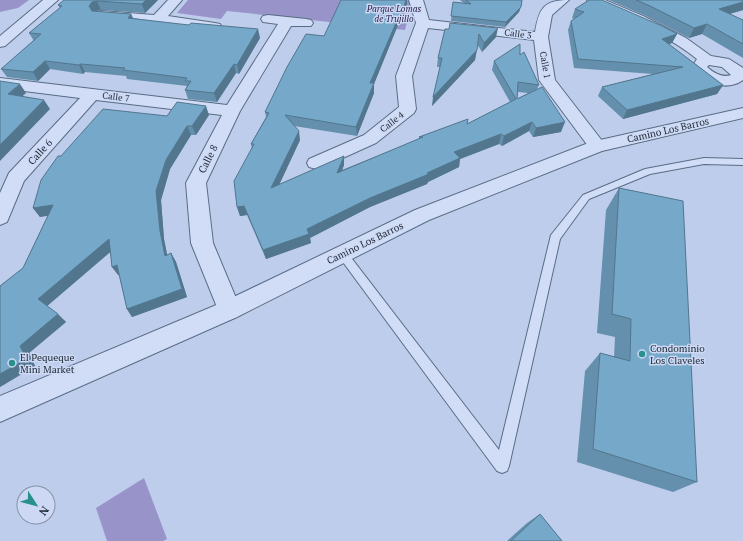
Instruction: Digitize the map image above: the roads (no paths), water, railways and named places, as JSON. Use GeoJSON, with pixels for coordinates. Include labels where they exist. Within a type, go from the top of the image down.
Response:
{"type":"FeatureCollection","features":[{"type":"Feature","properties":{"kind":"street"},"geometry":{"type":"LineString","coordinates":[[0,43],[51,0]]}},
{"type":"Feature","properties":{"kind":"street"},"geometry":{"type":"LineString","coordinates":[[158,19],[175,0]]}},
{"type":"Feature","properties":{"kind":"street"},"geometry":{"type":"LineString","coordinates":[[416,0],[423,23]]}},
{"type":"Feature","properties":{"kind":"street","name":"Calle 1"},"geometry":{"type":"LineString","coordinates":[[562,0],[545,14],[541,37],[547,80],[597,146]]}},
{"type":"Feature","properties":{"kind":"street"},"geometry":{"type":"LineString","coordinates":[[594,0],[667,32],[696,50],[707,60]]}},
{"type":"Feature","properties":{"kind":"street"},"geometry":{"type":"LineString","coordinates":[[101,15],[158,19],[215,27]]}},
{"type":"Feature","properties":{"kind":"street"},"geometry":{"type":"LineString","coordinates":[[268,19],[306,23]]}},
{"type":"Feature","properties":{"kind":"street","name":"Calle 8"},"geometry":{"type":"LineString","coordinates":[[229,310],[202,243],[196,183],[232,111],[287,21]]}},
{"type":"Feature","properties":{"kind":"street","name":"Calle 3"},"geometry":{"type":"LineString","coordinates":[[423,23],[541,37]]}},
{"type":"Feature","properties":{"kind":"street","name":"Calle 4"},"geometry":{"type":"LineString","coordinates":[[316,163],[370,139],[408,109],[404,76],[423,23]]}},
{"type":"Feature","properties":{"kind":"street","name":"Calle 7"},"geometry":{"type":"LineString","coordinates":[[0,83],[232,111]]}},
{"type":"Feature","properties":{"kind":"street","name":"Calle 6"},"geometry":{"type":"LineString","coordinates":[[0,217],[16,178],[92,94]]}},
{"type":"Feature","properties":{"kind":"street","name":"Camino Los Barros"},"geometry":{"type":"LineString","coordinates":[[0,409],[229,310],[422,215],[597,146],[743,113]]}},
{"type":"Feature","properties":{"kind":"lane"},"geometry":{"type":"LineString","coordinates":[[342,254],[502,466],[555,238],[586,198],[648,171],[704,161],[743,162]]}},
{"type":"Feature","properties":{"kind":"place","name":"Condominio Los Claveles"},"geometry":{"type":"Point","coordinates":[642,354]}},
{"type":"Feature","properties":{"kind":"place","name":"El Pequeque Mini Market"},"geometry":{"type":"Point","coordinates":[12,363]}},
{"type":"Feature","properties":{"kind":"park label","name":"Parque Lomas de Trujillo"},"geometry":{"type":"Point","coordinates":[394,14]}}]}
